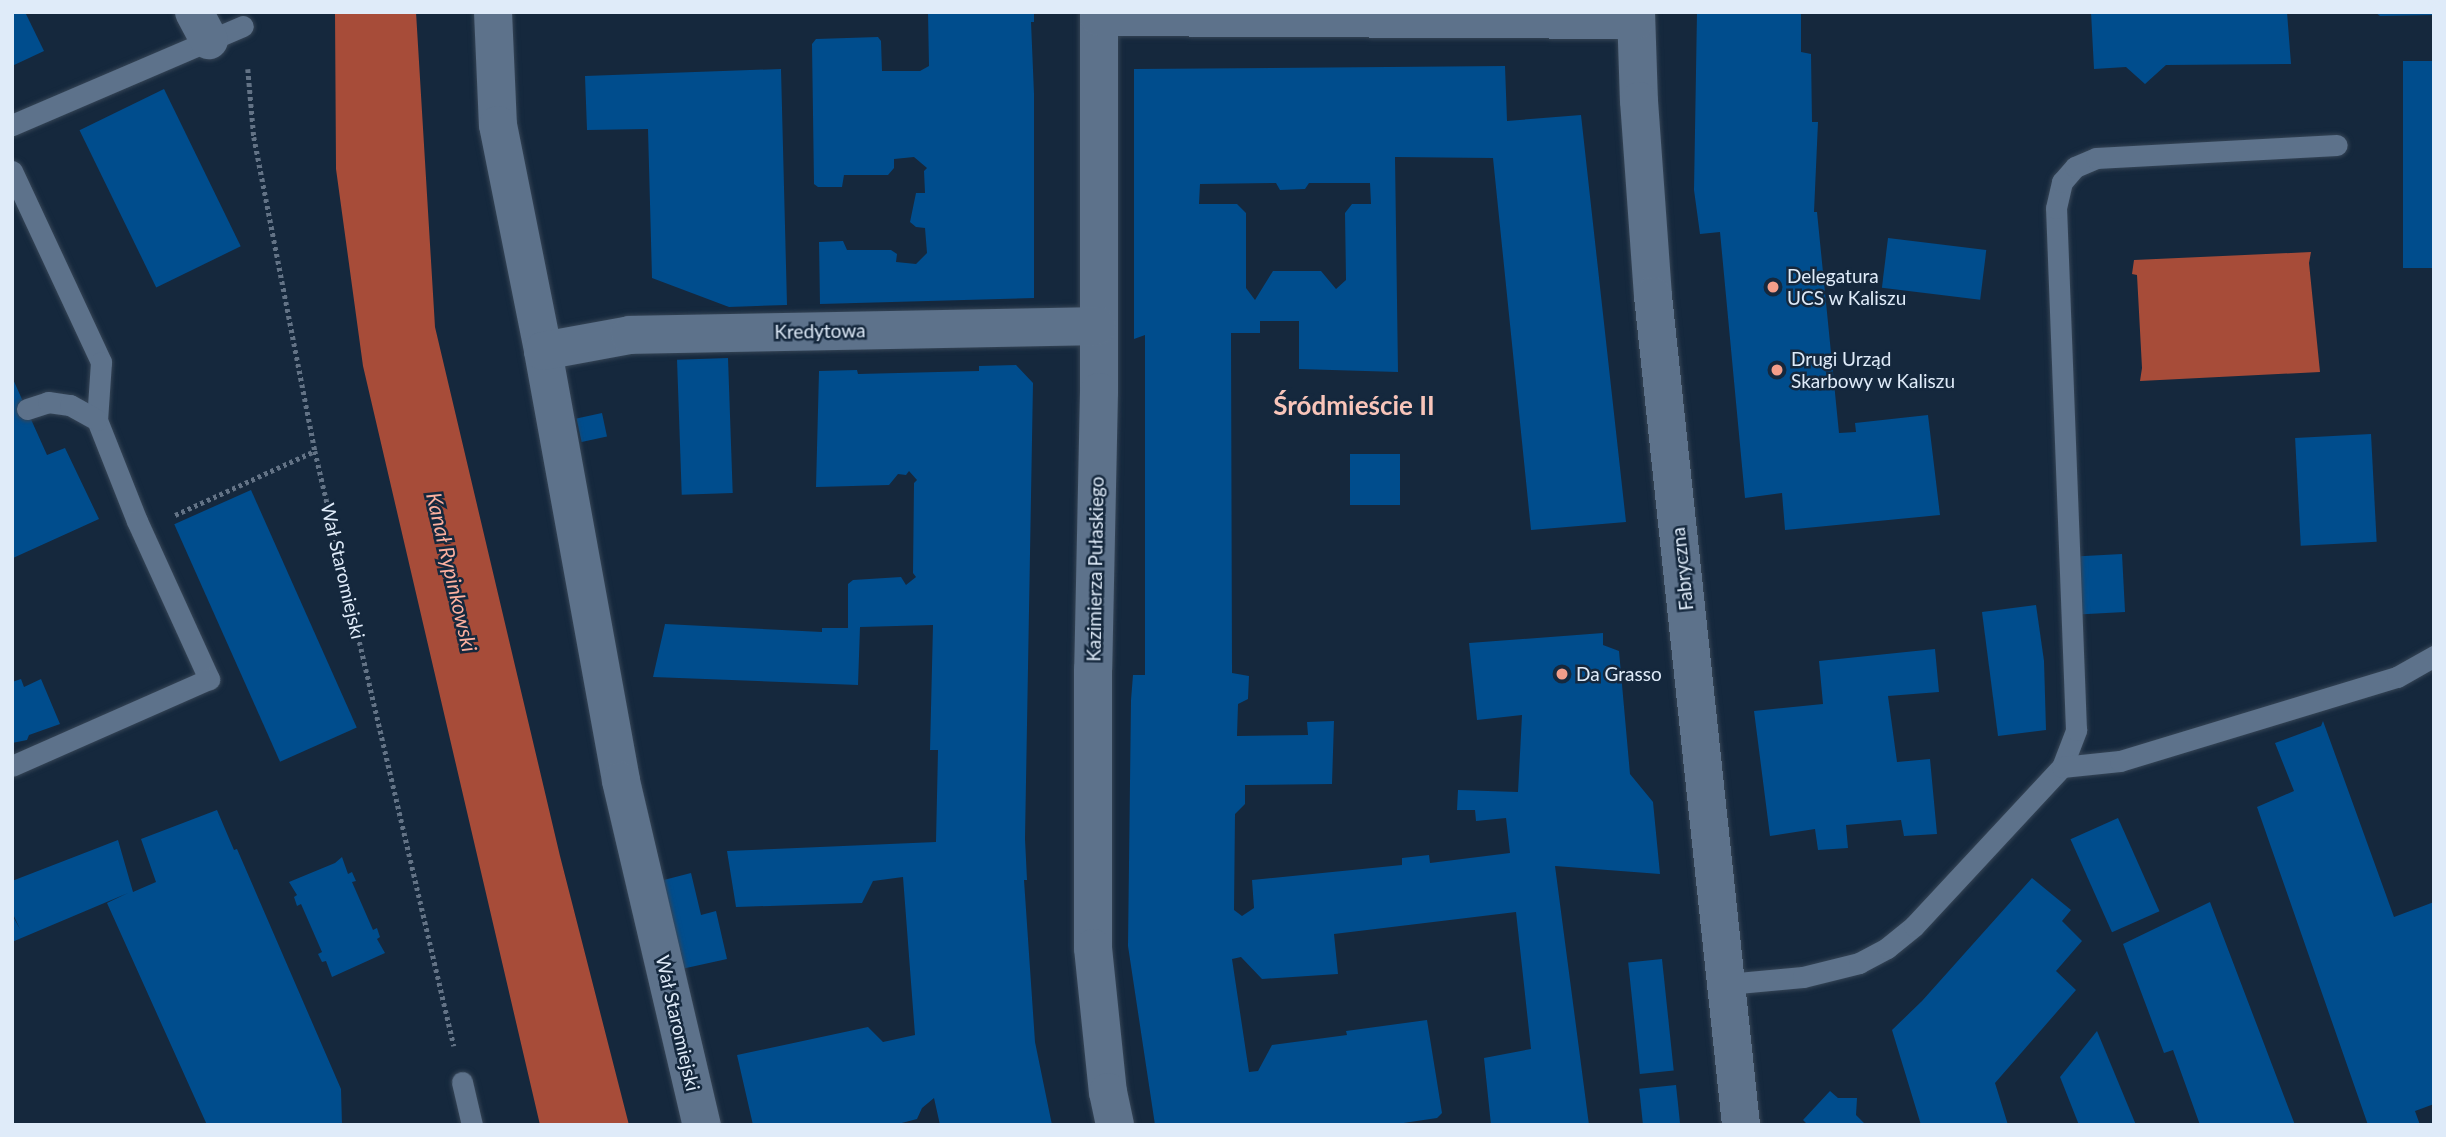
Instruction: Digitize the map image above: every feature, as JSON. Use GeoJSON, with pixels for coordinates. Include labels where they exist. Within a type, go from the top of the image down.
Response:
{"type":"FeatureCollection","features":[{"type":"Feature","properties":{"kind":"street","name":"Wał Staromiejski"},"geometry":{"type":"LineString","coordinates":[[493,12],[498,125],[543,351],[621,781],[702,1125]]}},
{"type":"Feature","properties":{"kind":"street"},"geometry":{"type":"LineString","coordinates":[[1099,14],[1636,16]]}},
{"type":"Feature","properties":{"kind":"street","name":"Kazimierza Pułaskiego"},"geometry":{"type":"LineString","coordinates":[[1099,14],[1093,948],[1108,1092],[1115,1125]]}},
{"type":"Feature","properties":{"kind":"street","name":"Fabryczna"},"geometry":{"type":"LineString","coordinates":[[1636,16],[1653,296],[1741,1125]]}},
{"type":"Feature","properties":{"kind":"street","name":"Kredytowa"},"geometry":{"type":"LineString","coordinates":[[543,351],[630,335],[1097,327]]}},
{"type":"Feature","properties":{"kind":"lane"},"geometry":{"type":"LineString","coordinates":[[12,125],[201,26],[243,26]]}},
{"type":"Feature","properties":{"kind":"lane"},"geometry":{"type":"LineString","coordinates":[[1727,984],[1803,978],[1859,963],[1886,948],[1914,926],[2063,767],[2076,730],[2056,208],[2062,182],[2075,167],[2096,158],[2337,145]]}},
{"type":"Feature","properties":{"kind":"lane"},"geometry":{"type":"LineString","coordinates":[[12,171],[102,362],[97,420],[209,679],[12,766]]}},
{"type":"Feature","properties":{"kind":"lane"},"geometry":{"type":"LineString","coordinates":[[27,409],[48,402],[70,405],[97,420]]}},
{"type":"Feature","properties":{"kind":"lane"},"geometry":{"type":"LineString","coordinates":[[2063,767],[2120,761],[2397,677],[2434,656]]}},
{"type":"Feature","properties":{"kind":"lane"},"geometry":{"type":"LineString","coordinates":[[462,1083],[472,1125]]}},
{"type":"Feature","properties":{"kind":"path","name":"Wał Staromiejski"},"geometry":{"type":"LineString","coordinates":[[243,26],[254,136],[315,451],[462,1083]]}},
{"type":"Feature","properties":{"kind":"path"},"geometry":{"type":"LineString","coordinates":[[143,531],[315,451]]}},
{"type":"Feature","properties":{"kind":"water","name":"Kanał Rypinkowski"},"geometry":{"type":"Polygon","coordinates":[[[335,12],[416,12],[435,327],[560,856],[629,1125],[540,1125],[363,366],[336,169],[335,12]]]}},
{"type":"Feature","properties":{"kind":"water"},"geometry":{"type":"Polygon","coordinates":[[[2311,252],[2309,263],[2320,372],[2140,381],[2142,368],[2137,275],[2132,274],[2134,260],[2311,252]]]}},
{"type":"Feature","properties":{"kind":"building"},"geometry":{"type":"Polygon","coordinates":[[[12,12],[25,12],[44,51],[12,66],[12,12]]]}},
{"type":"Feature","properties":{"kind":"building"},"geometry":{"type":"Polygon","coordinates":[[[928,12],[1034,12],[1034,22],[1031,22],[1034,94],[1034,298],[820,304],[819,242],[843,241],[847,250],[891,250],[897,254],[896,262],[916,264],[927,253],[925,228],[916,227],[910,222],[916,193],[925,193],[924,171],[927,168],[914,157],[894,159],[894,168],[888,175],[844,175],[842,187],[818,187],[814,184],[812,44],[816,39],[878,37],[881,41],[882,71],[920,71],[929,66],[928,12]]]}},
{"type":"Feature","properties":{"kind":"building"},"geometry":{"type":"Polygon","coordinates":[[[1697,12],[1801,12],[1801,52],[1811,54],[1812,122],[1818,122],[1814,212],[1817,212],[1839,433],[1856,432],[1855,423],[1928,415],[1940,515],[1785,530],[1782,493],[1745,498],[1720,232],[1700,234],[1694,190],[1697,12]]]}},
{"type":"Feature","properties":{"kind":"building"},"geometry":{"type":"Polygon","coordinates":[[[2091,12],[2287,12],[2291,64],[2166,65],[2145,84],[2126,67],[2094,69],[2091,12]]]}},
{"type":"Feature","properties":{"kind":"building"},"geometry":{"type":"Polygon","coordinates":[[[2375,12],[2433,12],[2434,15],[2380,16],[2375,12]]]}},
{"type":"Feature","properties":{"kind":"building"},"geometry":{"type":"Polygon","coordinates":[[[2403,61],[2434,61],[2434,268],[2403,268],[2403,61]]]}},
{"type":"Feature","properties":{"kind":"building"},"geometry":{"type":"Polygon","coordinates":[[[1505,66],[1507,121],[1581,115],[1626,522],[1531,530],[1493,158],[1395,157],[1398,372],[1299,369],[1299,321],[1260,321],[1260,333],[1231,333],[1232,673],[1249,676],[1248,699],[1238,704],[1237,736],[1308,735],[1307,722],[1334,721],[1332,784],[1245,785],[1245,804],[1235,814],[1234,910],[1242,916],[1254,908],[1252,880],[1402,865],[1402,858],[1429,855],[1430,863],[1510,853],[1506,818],[1476,821],[1475,810],[1457,810],[1458,790],[1518,792],[1522,715],[1477,720],[1469,643],[1603,633],[1603,645],[1619,651],[1630,774],[1653,802],[1660,874],[1555,866],[1589,1125],[1491,1125],[1484,1058],[1531,1049],[1516,912],[1334,934],[1338,974],[1262,979],[1241,957],[1232,959],[1249,1072],[1258,1071],[1272,1045],[1427,1020],[1442,1113],[1437,1118],[1390,1125],[1155,1125],[1128,946],[1131,700],[1133,675],[1145,675],[1145,335],[1134,339],[1134,69],[1505,66]],[[1276,183],[1200,184],[1199,204],[1237,204],[1246,213],[1246,288],[1255,300],[1273,271],[1321,271],[1336,289],[1346,280],[1345,213],[1352,204],[1371,204],[1370,183],[1309,183],[1305,189],[1280,190],[1276,183]]]}},
{"type":"Feature","properties":{"kind":"building"},"geometry":{"type":"Polygon","coordinates":[[[781,69],[787,305],[729,307],[652,278],[648,129],[587,130],[585,76],[781,69]]]}},
{"type":"Feature","properties":{"kind":"building"},"geometry":{"type":"Polygon","coordinates":[[[164,89],[241,246],[156,287],[80,130],[164,89]]]}},
{"type":"Feature","properties":{"kind":"building"},"geometry":{"type":"Polygon","coordinates":[[[1888,238],[1986,250],[1980,300],[1882,288],[1888,238]]]}},
{"type":"Feature","properties":{"kind":"building"},"geometry":{"type":"Polygon","coordinates":[[[728,358],[733,493],[682,495],[677,360],[728,358]]]}},
{"type":"Feature","properties":{"kind":"building"},"geometry":{"type":"Polygon","coordinates":[[[1016,365],[1033,383],[1025,839],[1027,880],[1024,880],[1035,1042],[1052,1125],[940,1125],[934,1098],[922,1108],[917,1119],[894,1125],[753,1125],[737,1055],[868,1027],[883,1042],[915,1035],[903,877],[873,881],[862,903],[736,907],[727,851],[936,842],[938,750],[930,750],[933,625],[860,627],[858,685],[653,677],[665,624],[822,632],[822,628],[848,628],[848,584],[853,580],[901,577],[906,585],[916,577],[913,573],[914,483],[917,480],[909,471],[906,475],[898,474],[889,485],[816,487],[819,371],[857,370],[858,374],[979,371],[979,366],[1016,365]]]}},
{"type":"Feature","properties":{"kind":"building"},"geometry":{"type":"Polygon","coordinates":[[[12,377],[47,455],[65,448],[99,519],[13,558],[12,377]]]}},
{"type":"Feature","properties":{"kind":"building"},"geometry":{"type":"Polygon","coordinates":[[[602,413],[607,436],[582,442],[577,418],[602,413]]]}},
{"type":"Feature","properties":{"kind":"building"},"geometry":{"type":"Polygon","coordinates":[[[2371,434],[2377,542],[2301,546],[2295,438],[2371,434]]]}},
{"type":"Feature","properties":{"kind":"building"},"geometry":{"type":"Polygon","coordinates":[[[1350,454],[1400,454],[1400,505],[1350,505],[1350,454]]]}},
{"type":"Feature","properties":{"kind":"building"},"geometry":{"type":"Polygon","coordinates":[[[251,490],[357,728],[280,762],[174,524],[251,490]]]}},
{"type":"Feature","properties":{"kind":"building"},"geometry":{"type":"Polygon","coordinates":[[[2122,554],[2125,612],[2078,614],[2075,556],[2122,554]]]}},
{"type":"Feature","properties":{"kind":"building"},"geometry":{"type":"Polygon","coordinates":[[[2036,605],[2044,661],[2046,730],[1998,736],[1982,612],[2036,605]]]}},
{"type":"Feature","properties":{"kind":"building"},"geometry":{"type":"Polygon","coordinates":[[[1935,649],[1939,692],[1888,696],[1897,762],[1930,759],[1937,834],[1904,836],[1901,820],[1846,825],[1848,848],[1818,850],[1815,829],[1770,836],[1754,711],[1823,704],[1819,661],[1935,649]]]}},
{"type":"Feature","properties":{"kind":"building"},"geometry":{"type":"Polygon","coordinates":[[[21,679],[24,687],[41,679],[60,724],[29,735],[27,740],[12,743],[12,682],[21,679]]]}},
{"type":"Feature","properties":{"kind":"building"},"geometry":{"type":"Polygon","coordinates":[[[2323,721],[2394,917],[2434,902],[2434,1104],[2415,1111],[2420,1125],[2368,1125],[2257,807],[2294,791],[2275,743],[2321,726],[2323,721]]]}},
{"type":"Feature","properties":{"kind":"building"},"geometry":{"type":"Polygon","coordinates":[[[217,810],[234,850],[237,849],[341,1089],[342,1125],[207,1125],[107,903],[128,893],[12,942],[12,915],[20,929],[12,912],[12,881],[118,840],[133,892],[156,882],[141,839],[217,810]]]}},
{"type":"Feature","properties":{"kind":"building"},"geometry":{"type":"Polygon","coordinates":[[[2118,818],[2159,911],[2112,932],[2070,839],[2118,818]]]}},
{"type":"Feature","properties":{"kind":"building"},"geometry":{"type":"Polygon","coordinates":[[[342,857],[348,874],[352,872],[356,881],[352,882],[373,930],[377,928],[380,937],[377,939],[385,953],[332,977],[326,961],[322,962],[318,954],[322,952],[301,904],[297,906],[294,897],[297,895],[289,882],[335,863],[342,857]]]}},
{"type":"Feature","properties":{"kind":"building"},"geometry":{"type":"Polygon","coordinates":[[[691,873],[701,915],[716,911],[727,959],[677,970],[656,882],[691,873]]]}},
{"type":"Feature","properties":{"kind":"building"},"geometry":{"type":"Polygon","coordinates":[[[2032,878],[2071,910],[2062,921],[2082,941],[2056,971],[2076,990],[1995,1083],[2008,1125],[1921,1125],[1892,1030],[1922,1001],[2032,878]]]}},
{"type":"Feature","properties":{"kind":"building"},"geometry":{"type":"Polygon","coordinates":[[[2210,902],[2295,1125],[2200,1125],[2173,1050],[2164,1053],[2123,944],[2210,902]]]}},
{"type":"Feature","properties":{"kind":"building"},"geometry":{"type":"Polygon","coordinates":[[[1662,959],[1674,1070],[1640,1074],[1628,963],[1662,959]]]}},
{"type":"Feature","properties":{"kind":"building"},"geometry":{"type":"Polygon","coordinates":[[[2097,1031],[2136,1125],[2079,1125],[2060,1077],[2097,1031]]]}},
{"type":"Feature","properties":{"kind":"building"},"geometry":{"type":"Polygon","coordinates":[[[1676,1085],[1680,1125],[1643,1125],[1639,1089],[1676,1085]]]}},
{"type":"Feature","properties":{"kind":"building"},"geometry":{"type":"Polygon","coordinates":[[[1830,1091],[1838,1098],[1857,1098],[1856,1115],[1866,1125],[1808,1125],[1803,1120],[1830,1091]]]}},
{"type":"Feature","properties":{"kind":"place","name":"Delegatura UCS w Kaliszu"},"geometry":{"type":"Point","coordinates":[1773,287]}},
{"type":"Feature","properties":{"kind":"place","name":"Drugi Urząd Skarbowy w Kaliszu"},"geometry":{"type":"Point","coordinates":[1777,370]}},
{"type":"Feature","properties":{"kind":"place","name":"Da Grasso"},"geometry":{"type":"Point","coordinates":[1562,674]}},
{"type":"Feature","properties":{"kind":"district","name":"Śródmieście II"},"geometry":{"type":"Point","coordinates":[1354,406]}}]}
